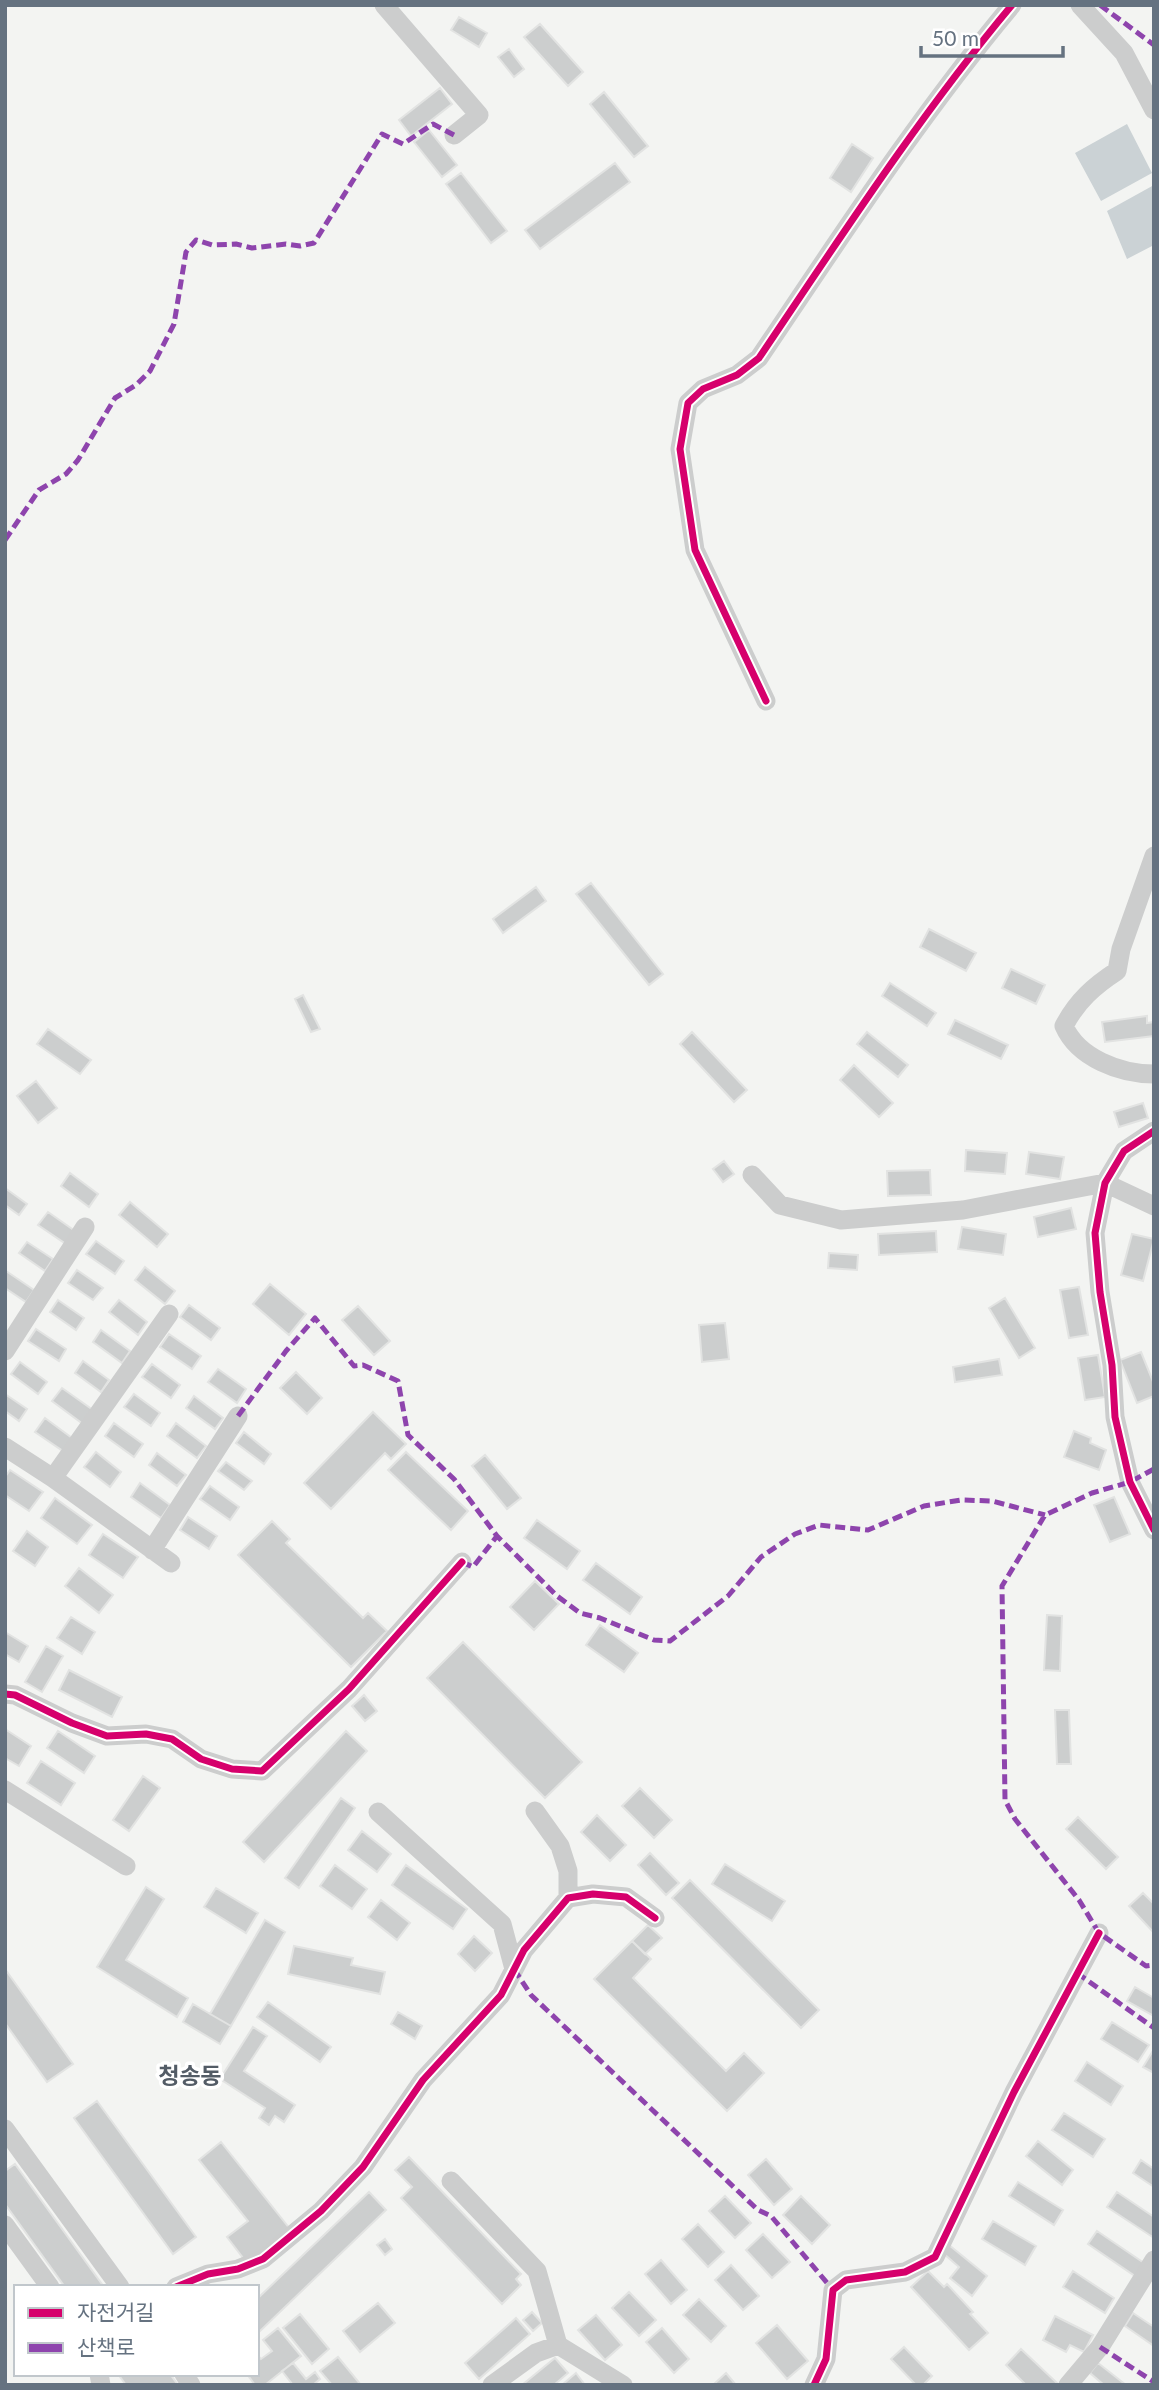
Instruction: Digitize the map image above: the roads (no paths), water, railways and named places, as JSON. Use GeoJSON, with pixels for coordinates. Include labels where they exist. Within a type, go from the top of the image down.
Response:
{"type":"FeatureCollection","features":[{"type":"Feature","properties":{"kind":"street"},"geometry":{"type":"LineString","coordinates":[[384,5],[479,115],[454,135]]}},
{"type":"Feature","properties":{"kind":"street"},"geometry":{"type":"LineString","coordinates":[[766,701],[695,550],[680,449],[688,403],[703,389],[737,375],[759,358],[885,172],[964,63],[1012,5]]}},
{"type":"Feature","properties":{"kind":"street"},"geometry":{"type":"LineString","coordinates":[[1080,5],[1124,53],[1154,110]]}},
{"type":"Feature","properties":{"kind":"street"},"geometry":{"type":"LineString","coordinates":[[1154,856],[1121,949],[1117,971],[1098,983],[1084,997],[1064,1026],[1070,1040],[1098,1062],[1141,1074],[1154,1074]]}},
{"type":"Feature","properties":{"kind":"street"},"geometry":{"type":"LineString","coordinates":[[1154,1130],[1124,1151],[1105,1183],[1095,1233],[1100,1292],[1112,1365],[1115,1417],[1130,1482],[1154,1530]]}},
{"type":"Feature","properties":{"kind":"street"},"geometry":{"type":"LineString","coordinates":[[752,1175],[780,1205],[841,1220],[963,1210],[1105,1183],[1154,1206]]}},
{"type":"Feature","properties":{"kind":"street"},"geometry":{"type":"LineString","coordinates":[[5,1351],[85,1227]]}},
{"type":"Feature","properties":{"kind":"street"},"geometry":{"type":"LineString","coordinates":[[53,1478],[169,1314]]}},
{"type":"Feature","properties":{"kind":"street"},"geometry":{"type":"LineString","coordinates":[[152,1550],[238,1416]]}},
{"type":"Feature","properties":{"kind":"street"},"geometry":{"type":"LineString","coordinates":[[5,1447],[171,1563]]}},
{"type":"Feature","properties":{"kind":"street"},"geometry":{"type":"LineString","coordinates":[[5,1694],[15,1695],[72,1723],[107,1736],[146,1734],[172,1739],[201,1759],[232,1769],[262,1771],[349,1689],[462,1562]]}},
{"type":"Feature","properties":{"kind":"street"},"geometry":{"type":"LineString","coordinates":[[5,1790],[126,1866]]}},
{"type":"Feature","properties":{"kind":"street"},"geometry":{"type":"LineString","coordinates":[[535,1811],[560,1846],[568,1871],[568,1898]]}},
{"type":"Feature","properties":{"kind":"street"},"geometry":{"type":"LineString","coordinates":[[378,1812],[502,1924],[514,1969]]}},
{"type":"Feature","properties":{"kind":"street"},"geometry":{"type":"LineString","coordinates":[[181,2285],[208,2274],[238,2269],[263,2259],[321,2211],[363,2167],[423,2080],[501,1995],[533,1938],[568,1898],[593,1894],[626,1897],[655,1918]]}},
{"type":"Feature","properties":{"kind":"street"},"geometry":{"type":"LineString","coordinates":[[814,2385],[826,2360],[833,2290],[846,2280],[905,2272],[935,2257],[1014,2092],[1099,1933]]}},
{"type":"Feature","properties":{"kind":"street"},"geometry":{"type":"LineString","coordinates":[[5,2129],[119,2285]]}},
{"type":"Feature","properties":{"kind":"street"},"geometry":{"type":"LineString","coordinates":[[451,2181],[537,2272],[558,2345],[623,2385]]}},
{"type":"Feature","properties":{"kind":"street"},"geometry":{"type":"LineString","coordinates":[[5,2225],[50,2285]]}},
{"type":"Feature","properties":{"kind":"street"},"geometry":{"type":"LineString","coordinates":[[1068,2385],[1100,2347],[1154,2260]]}},
{"type":"Feature","properties":{"kind":"street"},"geometry":{"type":"LineString","coordinates":[[492,2385],[536,2353],[558,2345]]}},
{"type":"Feature","properties":{"kind":"district","name":"청송동"},"geometry":{"type":"Point","coordinates":[190,2076]}}]}
